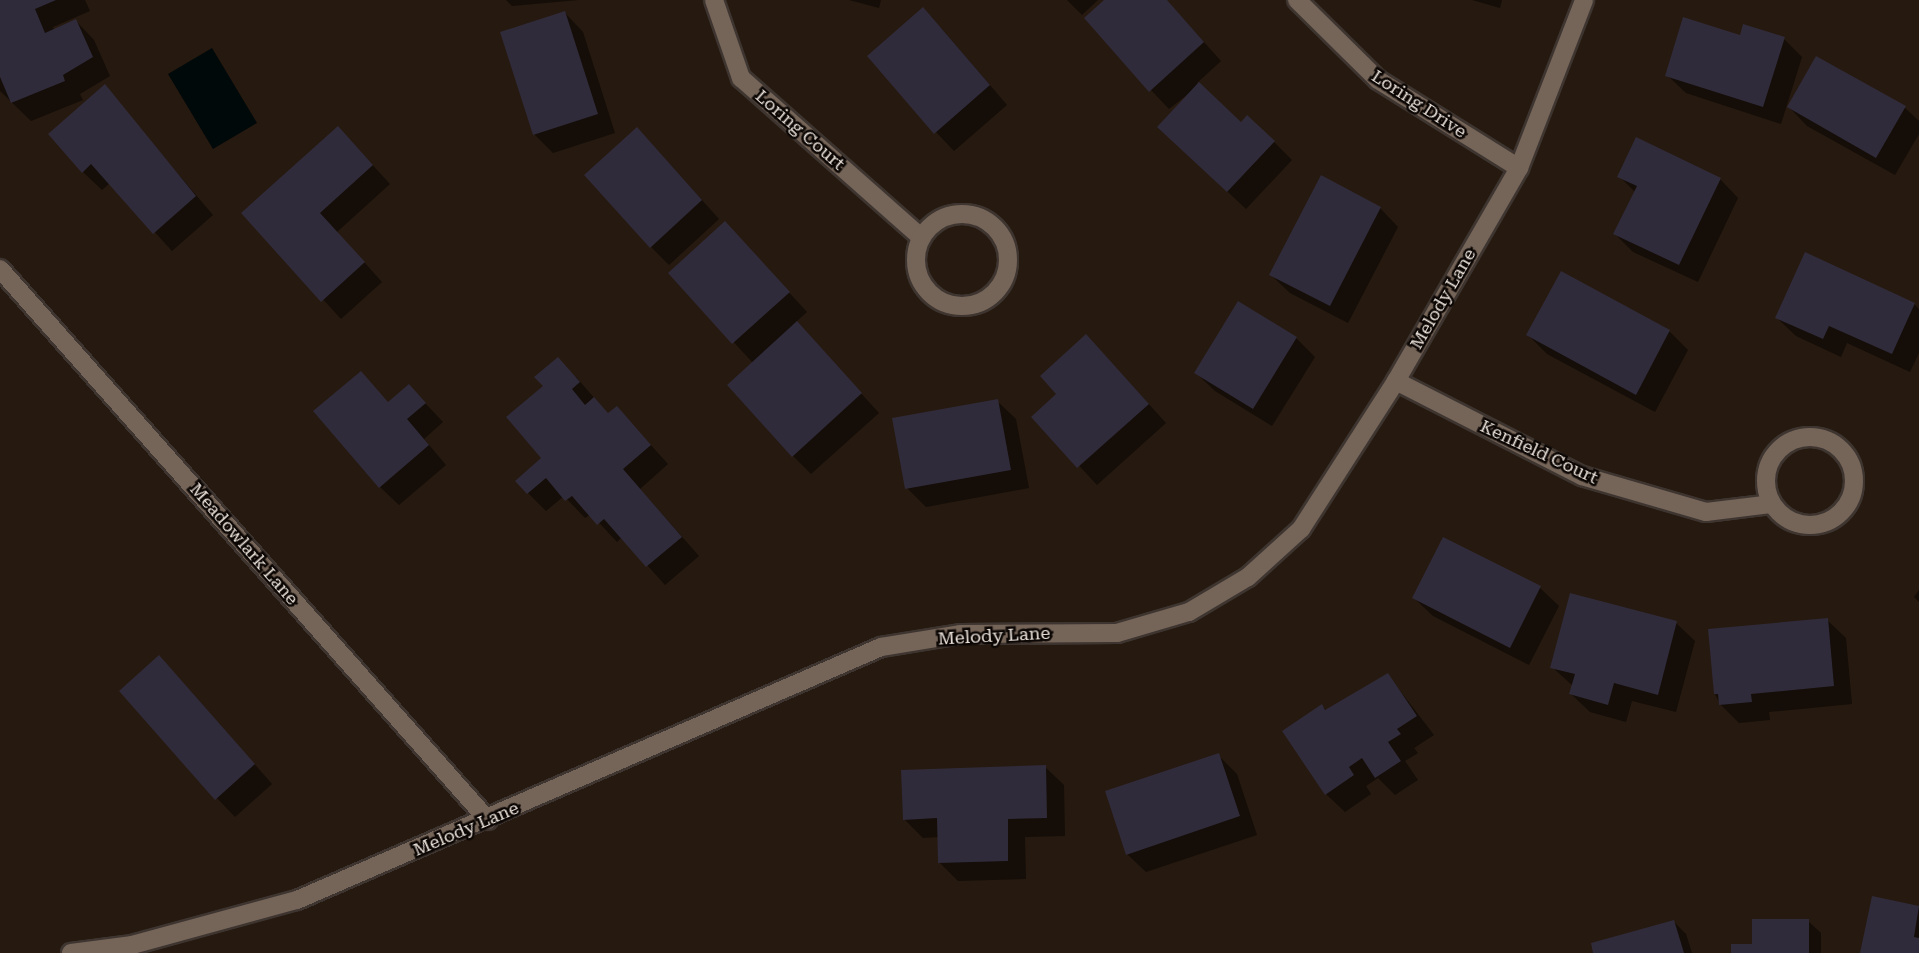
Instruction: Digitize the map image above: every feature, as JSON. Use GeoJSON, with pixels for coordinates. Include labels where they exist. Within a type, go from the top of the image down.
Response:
{"type":"FeatureCollection","features":[{"type":"Feature","properties":{"kind":"street","name":"Loring Court"},"geometry":{"type":"LineString","coordinates":[[714,0],[741,78],[921,237]]}},
{"type":"Feature","properties":{"kind":"street","name":"Loring Drive"},"geometry":{"type":"LineString","coordinates":[[1297,0],[1378,80],[1519,168]]}},
{"type":"Feature","properties":{"kind":"street","name":"Melody Lane"},"geometry":{"type":"LineString","coordinates":[[71,953],[132,945],[297,900],[488,820],[881,647],[960,634],[1117,633],[1189,612],[1248,577],[1301,529],[1396,381],[1519,168],[1584,0]]}},
{"type":"Feature","properties":{"kind":"street"},"geometry":{"type":"LineString","coordinates":[[972,214],[986,220],[1005,244],[1008,260],[998,289],[972,306],[941,301],[919,279],[916,250],[921,237],[943,217],[972,214]]}},
{"type":"Feature","properties":{"kind":"street","name":"Meadowlark Lane"},"geometry":{"type":"LineString","coordinates":[[0,269],[488,820]]}},
{"type":"Feature","properties":{"kind":"street","name":"Kenfield Court"},"geometry":{"type":"LineString","coordinates":[[1396,381],[1582,476],[1706,512],[1772,504]]}},
{"type":"Feature","properties":{"kind":"street"},"geometry":{"type":"LineString","coordinates":[[1804,436],[1819,437],[1844,452],[1852,465],[1853,494],[1835,517],[1822,524],[1793,522],[1772,504],[1766,475],[1778,449],[1804,436]]}},
{"type":"Feature","properties":{"kind":"shaded area"},"geometry":{"type":"Polygon","coordinates":[[[212,48],[257,123],[213,149],[168,74],[212,48]]]}},
{"type":"Feature","properties":{"kind":"building"},"geometry":{"type":"Polygon","coordinates":[[[0,0],[56,0],[35,9],[45,33],[76,19],[93,57],[63,75],[65,81],[11,103],[0,77],[0,0]]]}},
{"type":"Feature","properties":{"kind":"building"},"geometry":{"type":"Polygon","coordinates":[[[1104,0],[1167,0],[1204,42],[1149,92],[1084,18],[1104,0]]]}},
{"type":"Feature","properties":{"kind":"building"},"geometry":{"type":"Polygon","coordinates":[[[923,7],[990,85],[934,134],[867,56],[923,7]]]}},
{"type":"Feature","properties":{"kind":"building"},"geometry":{"type":"Polygon","coordinates":[[[565,11],[598,114],[533,135],[500,32],[565,11]]]}},
{"type":"Feature","properties":{"kind":"building"},"geometry":{"type":"Polygon","coordinates":[[[1683,17],[1740,35],[1743,24],[1785,37],[1763,107],[1665,76],[1683,17]]]}},
{"type":"Feature","properties":{"kind":"building"},"geometry":{"type":"Polygon","coordinates":[[[1816,56],[1906,106],[1876,158],[1787,107],[1816,56]]]}},
{"type":"Feature","properties":{"kind":"building"},"geometry":{"type":"Polygon","coordinates":[[[1199,82],[1241,122],[1247,115],[1275,141],[1227,192],[1157,127],[1199,82]]]}},
{"type":"Feature","properties":{"kind":"building"},"geometry":{"type":"Polygon","coordinates":[[[105,84],[196,196],[153,234],[91,164],[82,173],[48,134],[105,84]]]}},
{"type":"Feature","properties":{"kind":"building"},"geometry":{"type":"Polygon","coordinates":[[[338,126],[373,165],[320,213],[365,262],[321,302],[241,213],[338,126]]]}},
{"type":"Feature","properties":{"kind":"building"},"geometry":{"type":"Polygon","coordinates":[[[637,127],[702,200],[650,248],[584,175],[637,127]]]}},
{"type":"Feature","properties":{"kind":"building"},"geometry":{"type":"Polygon","coordinates":[[[1636,137],[1721,178],[1679,265],[1613,234],[1637,186],[1617,177],[1636,137]]]}},
{"type":"Feature","properties":{"kind":"building"},"geometry":{"type":"Polygon","coordinates":[[[1321,175],[1381,207],[1330,306],[1269,275],[1321,175]]]}},
{"type":"Feature","properties":{"kind":"building"},"geometry":{"type":"Polygon","coordinates":[[[725,221],[790,292],[732,344],[668,273],[725,221]]]}},
{"type":"Feature","properties":{"kind":"building"},"geometry":{"type":"Polygon","coordinates":[[[1805,252],[1915,303],[1892,354],[1829,326],[1823,339],[1775,318],[1805,252]]]}},
{"type":"Feature","properties":{"kind":"building"},"geometry":{"type":"Polygon","coordinates":[[[1561,271],[1670,330],[1636,395],[1526,335],[1561,271]]]}},
{"type":"Feature","properties":{"kind":"building"},"geometry":{"type":"Polygon","coordinates":[[[1238,301],[1297,337],[1253,409],[1194,373],[1238,301]]]}},
{"type":"Feature","properties":{"kind":"building"},"geometry":{"type":"Polygon","coordinates":[[[797,321],[862,393],[792,457],[727,385],[797,321]]]}},
{"type":"Feature","properties":{"kind":"building"},"geometry":{"type":"Polygon","coordinates":[[[1086,334],[1149,404],[1077,468],[1031,417],[1056,394],[1040,376],[1086,334]]]}},
{"type":"Feature","properties":{"kind":"building"},"geometry":{"type":"Polygon","coordinates":[[[558,357],[580,382],[572,389],[585,405],[594,397],[608,413],[617,406],[651,445],[623,469],[682,537],[646,567],[604,519],[597,525],[572,496],[565,501],[546,478],[527,494],[515,481],[541,458],[506,417],[543,386],[534,377],[558,357]]]}},
{"type":"Feature","properties":{"kind":"building"},"geometry":{"type":"Polygon","coordinates":[[[361,371],[388,402],[409,384],[426,403],[407,419],[429,445],[379,488],[313,411],[361,371]]]}},
{"type":"Feature","properties":{"kind":"building"},"geometry":{"type":"Polygon","coordinates":[[[998,399],[1011,470],[905,489],[892,418],[998,399]]]}},
{"type":"Feature","properties":{"kind":"building"},"geometry":{"type":"Polygon","coordinates":[[[1443,537],[1541,586],[1510,648],[1412,598],[1443,537]]]}},
{"type":"Feature","properties":{"kind":"building"},"geometry":{"type":"Polygon","coordinates":[[[1570,593],[1677,621],[1658,695],[1614,683],[1608,705],[1569,694],[1575,674],[1550,668],[1570,593]]]}},
{"type":"Feature","properties":{"kind":"building"},"geometry":{"type":"Polygon","coordinates":[[[1828,618],[1834,686],[1751,694],[1752,702],[1719,705],[1718,694],[1714,694],[1708,629],[1828,618]]]}},
{"type":"Feature","properties":{"kind":"building"},"geometry":{"type":"Polygon","coordinates":[[[159,655],[255,764],[215,800],[119,691],[159,655]]]}},
{"type":"Feature","properties":{"kind":"building"},"geometry":{"type":"Polygon","coordinates":[[[1388,673],[1417,716],[1397,729],[1401,734],[1388,742],[1401,761],[1375,778],[1362,758],[1349,767],[1354,775],[1325,795],[1282,731],[1322,704],[1325,710],[1388,673]]]}},
{"type":"Feature","properties":{"kind":"building"},"geometry":{"type":"Polygon","coordinates":[[[1219,753],[1240,816],[1126,855],[1105,791],[1219,753]]]}},
{"type":"Feature","properties":{"kind":"building"},"geometry":{"type":"Polygon","coordinates":[[[1046,765],[1047,818],[1008,819],[1008,861],[938,863],[937,818],[903,820],[901,770],[1046,765]]]}},
{"type":"Feature","properties":{"kind":"building"},"geometry":{"type":"Polygon","coordinates":[[[1872,896],[1919,906],[1914,937],[1919,938],[1919,953],[1860,953],[1872,896]]]}},
{"type":"Feature","properties":{"kind":"building"},"geometry":{"type":"Polygon","coordinates":[[[1752,919],[1809,919],[1809,953],[1731,953],[1731,944],[1752,944],[1752,919]]]}},
{"type":"Feature","properties":{"kind":"building"},"geometry":{"type":"Polygon","coordinates":[[[1674,920],[1684,953],[1593,953],[1591,943],[1674,920]]]}}]}
